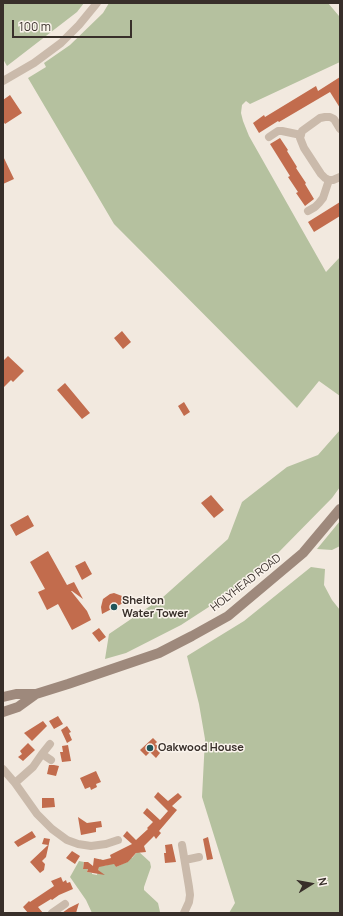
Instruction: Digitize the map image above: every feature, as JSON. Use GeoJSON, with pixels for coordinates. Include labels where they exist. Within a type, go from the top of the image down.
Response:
{"type":"FeatureCollection","features":[{"type":"Feature","properties":{"kind":"main road","name":"HOLYHEAD ROAD"},"geometry":{"type":"LineString","coordinates":[[3,697],[16,694],[36,694],[159,653],[228,616],[303,553],[340,509]]}},
{"type":"Feature","properties":{"kind":"main road","name":"HOLYHEAD ROAD"},"geometry":{"type":"LineString","coordinates":[[3,712],[18,707],[36,694]]}},
{"type":"Feature","properties":{"kind":"street"},"geometry":{"type":"LineString","coordinates":[[3,81],[34,63],[60,43],[79,25],[97,3]]}},
{"type":"Feature","properties":{"kind":"street"},"geometry":{"type":"LineString","coordinates":[[340,129],[334,120],[330,117],[325,117],[320,118],[307,126],[302,130],[301,135],[301,142],[304,148],[321,174],[329,180],[340,177]]}},
{"type":"Feature","properties":{"kind":"street"},"geometry":{"type":"LineString","coordinates":[[269,137],[278,131],[301,135]]}},
{"type":"Feature","properties":{"kind":"street"},"geometry":{"type":"LineString","coordinates":[[308,211],[315,207],[323,198],[329,180]]}},
{"type":"Feature","properties":{"kind":"street"},"geometry":{"type":"LineString","coordinates":[[15,783],[33,767],[50,744]]}},
{"type":"Feature","properties":{"kind":"street"},"geometry":{"type":"LineString","coordinates":[[42,754],[51,760]]}},
{"type":"Feature","properties":{"kind":"street"},"geometry":{"type":"LineString","coordinates":[[3,769],[37,814],[52,829],[67,840],[78,844],[91,846],[99,846],[118,840]]}},
{"type":"Feature","properties":{"kind":"street"},"geometry":{"type":"LineString","coordinates":[[107,835],[110,843]]}},
{"type":"Feature","properties":{"kind":"street"},"geometry":{"type":"LineString","coordinates":[[182,845],[190,895],[189,902],[184,913]]}},
{"type":"Feature","properties":{"kind":"street"},"geometry":{"type":"LineString","coordinates":[[185,860],[199,857]]}},
{"type":"Feature","properties":{"kind":"street"},"geometry":{"type":"LineString","coordinates":[[52,913],[65,904]]}},
{"type":"Feature","properties":{"kind":"green space"},"geometry":{"type":"Polygon","coordinates":[[[3,3],[84,3],[77,12],[7,66],[3,59],[3,3]]]}},
{"type":"Feature","properties":{"kind":"green space"},"geometry":{"type":"Polygon","coordinates":[[[109,3],[328,3],[340,16],[340,62],[250,104],[246,101],[242,105],[241,113],[249,136],[326,272],[340,257],[340,396],[319,381],[297,408],[114,224],[28,78],[46,67],[44,63],[70,45],[103,13],[109,3]]]}},
{"type":"Feature","properties":{"kind":"green space"},"geometry":{"type":"Polygon","coordinates":[[[340,430],[340,487],[332,498],[274,557],[218,601],[181,625],[126,653],[105,659],[109,634],[162,598],[228,539],[242,502],[287,467],[318,455],[340,430]]]}},
{"type":"Feature","properties":{"kind":"green space"},"geometry":{"type":"Polygon","coordinates":[[[340,521],[340,546],[332,550],[317,549],[340,521]]]}},
{"type":"Feature","properties":{"kind":"green space"},"geometry":{"type":"Polygon","coordinates":[[[311,567],[325,569],[324,585],[332,600],[340,610],[340,913],[229,913],[235,903],[202,797],[205,739],[199,704],[187,656],[244,621],[311,567]]]}},
{"type":"Feature","properties":{"kind":"green space"},"geometry":{"type":"Polygon","coordinates":[[[138,851],[150,862],[151,867],[144,890],[158,903],[160,912],[92,913],[86,900],[70,877],[79,861],[84,862],[83,869],[88,869],[87,872],[97,875],[100,859],[102,860],[104,866],[114,863],[116,867],[129,861],[126,855],[132,858],[138,851]]]}},
{"type":"Feature","properties":{"kind":"building"},"geometry":{"type":"Polygon","coordinates":[[[340,77],[340,108],[330,92],[259,133],[253,123],[264,115],[265,117],[316,86],[318,91],[340,77]]]}},
{"type":"Feature","properties":{"kind":"building"},"geometry":{"type":"Polygon","coordinates":[[[10,95],[22,113],[5,124],[3,121],[3,100],[10,95]]]}},
{"type":"Feature","properties":{"kind":"building"},"geometry":{"type":"Polygon","coordinates":[[[280,138],[314,199],[305,206],[288,177],[290,176],[270,144],[280,138]]]}},
{"type":"Feature","properties":{"kind":"building"},"geometry":{"type":"Polygon","coordinates":[[[3,156],[14,179],[3,184],[3,156]]]}},
{"type":"Feature","properties":{"kind":"building"},"geometry":{"type":"Polygon","coordinates":[[[340,202],[340,216],[314,232],[308,222],[340,202]]]}},
{"type":"Feature","properties":{"kind":"building"},"geometry":{"type":"Polygon","coordinates":[[[122,331],[131,342],[123,349],[114,338],[122,331]]]}},
{"type":"Feature","properties":{"kind":"building"},"geometry":{"type":"Polygon","coordinates":[[[8,356],[24,371],[13,382],[11,380],[3,388],[3,361],[8,356]]]}},
{"type":"Feature","properties":{"kind":"building"},"geometry":{"type":"Polygon","coordinates":[[[65,383],[90,413],[82,419],[57,390],[65,383]]]}},
{"type":"Feature","properties":{"kind":"building"},"geometry":{"type":"Polygon","coordinates":[[[184,402],[190,412],[184,416],[178,406],[184,402]]]}},
{"type":"Feature","properties":{"kind":"building"},"geometry":{"type":"Polygon","coordinates":[[[211,495],[224,510],[214,518],[201,503],[211,495]]]}},
{"type":"Feature","properties":{"kind":"building"},"geometry":{"type":"Polygon","coordinates":[[[28,515],[34,526],[16,536],[10,525],[28,515]]]}},
{"type":"Feature","properties":{"kind":"building"},"geometry":{"type":"Polygon","coordinates":[[[48,551],[67,585],[74,582],[83,599],[71,591],[87,611],[91,620],[72,630],[58,604],[47,610],[38,592],[45,589],[30,562],[48,551]]]}},
{"type":"Feature","properties":{"kind":"building"},"geometry":{"type":"Polygon","coordinates":[[[85,561],[92,574],[82,580],[75,566],[85,561]]]}},
{"type":"Feature","properties":{"kind":"building"},"geometry":{"type":"Polygon","coordinates":[[[114,593],[122,596],[127,601],[102,614],[101,607],[103,599],[114,593]]]}},
{"type":"Feature","properties":{"kind":"building"},"geometry":{"type":"Polygon","coordinates":[[[99,628],[106,637],[99,642],[92,633],[99,628]]]}},
{"type":"Feature","properties":{"kind":"building"},"geometry":{"type":"Polygon","coordinates":[[[58,716],[63,724],[54,729],[49,721],[58,716]]]}},
{"type":"Feature","properties":{"kind":"building"},"geometry":{"type":"Polygon","coordinates":[[[43,721],[47,726],[32,741],[24,733],[43,721]]]}},
{"type":"Feature","properties":{"kind":"building"},"geometry":{"type":"Polygon","coordinates":[[[67,726],[71,732],[69,733],[72,740],[67,743],[61,730],[67,726]]]}},
{"type":"Feature","properties":{"kind":"building","name":"Oakwood House"},"geometry":{"type":"Polygon","coordinates":[[[153,738],[157,742],[155,744],[159,747],[156,749],[160,753],[156,758],[150,752],[146,756],[140,750],[153,738]]]}},
{"type":"Feature","properties":{"kind":"building"},"geometry":{"type":"Polygon","coordinates":[[[28,743],[35,750],[23,761],[18,757],[22,754],[20,751],[28,743]]]}},
{"type":"Feature","properties":{"kind":"building"},"geometry":{"type":"Polygon","coordinates":[[[68,745],[71,761],[62,762],[60,752],[63,752],[62,746],[68,745]]]}},
{"type":"Feature","properties":{"kind":"building"},"geometry":{"type":"Polygon","coordinates":[[[49,765],[59,766],[56,776],[47,774],[49,765]]]}},
{"type":"Feature","properties":{"kind":"building"},"geometry":{"type":"Polygon","coordinates":[[[96,771],[101,782],[96,784],[97,787],[91,790],[90,787],[85,789],[80,778],[96,771]]]}},
{"type":"Feature","properties":{"kind":"building"},"geometry":{"type":"Polygon","coordinates":[[[158,792],[168,801],[178,793],[182,797],[172,806],[177,810],[159,831],[161,833],[156,839],[154,836],[144,846],[146,852],[136,853],[128,862],[116,867],[114,864],[99,867],[98,870],[105,875],[87,872],[88,869],[83,869],[84,862],[88,862],[93,866],[94,858],[103,860],[111,858],[110,855],[132,844],[123,836],[127,831],[136,840],[148,829],[147,828],[153,822],[143,813],[147,808],[160,820],[168,811],[154,797],[158,792]]]}},
{"type":"Feature","properties":{"kind":"building"},"geometry":{"type":"Polygon","coordinates":[[[42,798],[54,798],[55,807],[42,808],[42,798]]]}},
{"type":"Feature","properties":{"kind":"building"},"geometry":{"type":"Polygon","coordinates":[[[78,817],[87,823],[101,821],[102,827],[96,828],[96,832],[81,835],[78,817]]]}},
{"type":"Feature","properties":{"kind":"building"},"geometry":{"type":"Polygon","coordinates":[[[32,831],[36,837],[18,847],[14,842],[32,831]]]}},
{"type":"Feature","properties":{"kind":"building"},"geometry":{"type":"Polygon","coordinates":[[[208,837],[213,859],[207,860],[203,839],[208,837]]]}},
{"type":"Feature","properties":{"kind":"building"},"geometry":{"type":"Polygon","coordinates":[[[44,838],[50,839],[46,857],[42,861],[45,864],[44,870],[40,873],[30,862],[48,845],[42,844],[44,838]]]}},
{"type":"Feature","properties":{"kind":"building"},"geometry":{"type":"Polygon","coordinates":[[[172,844],[176,862],[165,863],[165,845],[172,844]]]}},
{"type":"Feature","properties":{"kind":"building"},"geometry":{"type":"Polygon","coordinates":[[[72,851],[80,856],[75,864],[66,858],[72,851]]]}},
{"type":"Feature","properties":{"kind":"building"},"geometry":{"type":"Polygon","coordinates":[[[61,877],[63,882],[66,880],[67,883],[70,882],[73,889],[38,907],[43,913],[28,913],[23,907],[29,901],[30,902],[54,886],[51,881],[61,877]]]}},
{"type":"Feature","properties":{"kind":"building"},"geometry":{"type":"Polygon","coordinates":[[[79,903],[76,913],[62,913],[69,908],[79,903]]]}},
{"type":"Feature","properties":{"kind":"place","name":"Shelton Water Tower"},"geometry":{"type":"Point","coordinates":[114,607]}},
{"type":"Feature","properties":{"kind":"place","name":"Oakwood House"},"geometry":{"type":"Point","coordinates":[150,748]}}]}
